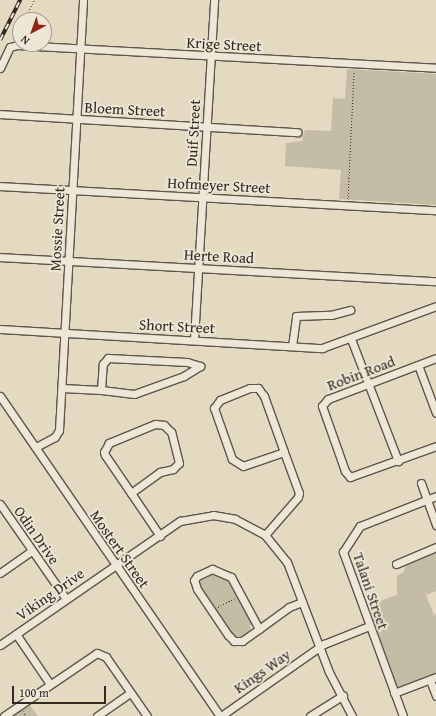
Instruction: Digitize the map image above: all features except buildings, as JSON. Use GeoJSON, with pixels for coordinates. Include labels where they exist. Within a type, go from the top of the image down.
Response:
{"type":"FeatureCollection","features":[{"type":"Feature","properties":{"kind":"street","name":"Mossie Street"},"geometry":{"type":"LineString","coordinates":[[36,447],[55,437],[59,432],[83,0]]}},
{"type":"Feature","properties":{"kind":"street","name":"Duif Street"},"geometry":{"type":"LineString","coordinates":[[194,339],[214,0]]}},
{"type":"Feature","properties":{"kind":"street","name":"Krige Street"},"geometry":{"type":"LineString","coordinates":[[10,47],[17,45],[80,48],[436,68]]}},
{"type":"Feature","properties":{"kind":"street"},"geometry":{"type":"LineString","coordinates":[[0,68],[10,47]]}},
{"type":"Feature","properties":{"kind":"street","name":"Bloem Street"},"geometry":{"type":"LineString","coordinates":[[0,114],[297,132]]}},
{"type":"Feature","properties":{"kind":"street","name":"Hofmeyer Street"},"geometry":{"type":"LineString","coordinates":[[0,186],[436,210]]}},
{"type":"Feature","properties":{"kind":"street","name":"Herte Road"},"geometry":{"type":"LineString","coordinates":[[0,257],[436,282]]}},
{"type":"Feature","properties":{"kind":"street","name":"Short Street"},"geometry":{"type":"LineString","coordinates":[[0,329],[194,339],[322,348],[351,339],[436,306]]}},
{"type":"Feature","properties":{"kind":"street"},"geometry":{"type":"LineString","coordinates":[[292,346],[296,316],[331,315],[350,310]]}},
{"type":"Feature","properties":{"kind":"street"},"geometry":{"type":"LineString","coordinates":[[351,339],[398,461]]}},
{"type":"Feature","properties":{"kind":"street"},"geometry":{"type":"LineString","coordinates":[[62,388],[101,390],[134,394],[184,376],[200,366],[187,362],[108,358],[103,364],[101,390]]}},
{"type":"Feature","properties":{"kind":"street","name":"Robin Road"},"geometry":{"type":"LineString","coordinates":[[436,358],[328,399],[322,406],[345,471],[350,477],[356,477],[436,446]]}},
{"type":"Feature","properties":{"kind":"street"},"geometry":{"type":"LineString","coordinates":[[418,365],[436,413]]}},
{"type":"Feature","properties":{"kind":"street"},"geometry":{"type":"LineString","coordinates":[[284,452],[249,465],[235,463],[214,413],[214,404],[250,388],[260,390],[264,396],[299,493],[298,497],[265,535],[287,562],[329,672],[343,694],[352,716]]}},
{"type":"Feature","properties":{"kind":"street","name":"Mostert Street"},"geometry":{"type":"LineString","coordinates":[[0,396],[220,716]]}},
{"type":"Feature","properties":{"kind":"street"},"geometry":{"type":"LineString","coordinates":[[131,493],[160,472],[172,469],[179,463],[171,432],[164,425],[154,424],[105,447],[105,455],[160,536]]}},
{"type":"Feature","properties":{"kind":"street"},"geometry":{"type":"LineString","coordinates":[[421,484],[436,525]]}},
{"type":"Feature","properties":{"kind":"street"},"geometry":{"type":"LineString","coordinates":[[427,500],[436,496]]}},
{"type":"Feature","properties":{"kind":"street","name":"Talani Street"},"geometry":{"type":"LineString","coordinates":[[403,716],[343,557],[343,550],[360,526],[427,500]]}},
{"type":"Feature","properties":{"kind":"street","name":"Odin Drive"},"geometry":{"type":"LineString","coordinates":[[0,504],[66,599]]}},
{"type":"Feature","properties":{"kind":"street","name":"Viking Drive"},"geometry":{"type":"LineString","coordinates":[[0,645],[180,521],[213,515],[235,519],[265,535]]}},
{"type":"Feature","properties":{"kind":"street"},"geometry":{"type":"LineString","coordinates":[[396,564],[436,547]]}},
{"type":"Feature","properties":{"kind":"street"},"geometry":{"type":"LineString","coordinates":[[0,572],[32,551]]}},
{"type":"Feature","properties":{"kind":"street"},"geometry":{"type":"LineString","coordinates":[[259,629],[247,610],[242,594],[231,577],[224,572],[212,569],[202,572],[194,580],[212,610],[234,641],[242,641],[259,629],[289,607],[302,602]]}},
{"type":"Feature","properties":{"kind":"street","name":"Kings Way"},"geometry":{"type":"LineString","coordinates":[[220,716],[319,647],[369,626]]}},
{"type":"Feature","properties":{"kind":"street"},"geometry":{"type":"LineString","coordinates":[[16,634],[50,684]]}},
{"type":"Feature","properties":{"kind":"street"},"geometry":{"type":"LineString","coordinates":[[4,716],[98,653],[106,657],[147,716]]}},
{"type":"Feature","properties":{"kind":"street"},"geometry":{"type":"LineString","coordinates":[[394,693],[433,679],[436,696]]}},
{"type":"Feature","properties":{"kind":"street"},"geometry":{"type":"LineString","coordinates":[[97,716],[130,693]]}},
{"type":"Feature","properties":{"kind":"street"},"geometry":{"type":"LineString","coordinates":[[310,716],[343,694]]}},
{"type":"Feature","properties":{"kind":"path"},"geometry":{"type":"LineString","coordinates":[[28,12],[34,0]]}},
{"type":"Feature","properties":{"kind":"path"},"geometry":{"type":"LineString","coordinates":[[10,47],[12,43]]}},
{"type":"Feature","properties":{"kind":"path"},"geometry":{"type":"LineString","coordinates":[[347,206],[353,74],[356,64]]}},
{"type":"Feature","properties":{"kind":"path"},"geometry":{"type":"LineString","coordinates":[[212,610],[242,594]]}},
{"type":"Feature","properties":{"kind":"shaded area"},"geometry":{"type":"Polygon","coordinates":[[[347,69],[436,74],[436,205],[339,199],[341,170],[285,166],[286,143],[302,141],[305,130],[331,131],[333,98],[345,99],[347,69]]]}},
{"type":"Feature","properties":{"kind":"shaded area"},"geometry":{"type":"Polygon","coordinates":[[[436,550],[436,591],[426,595],[434,615],[436,614],[436,674],[398,688],[395,687],[364,607],[397,595],[397,575],[403,573],[407,563],[436,550]]]}},
{"type":"Feature","properties":{"kind":"shaded area"},"geometry":{"type":"Polygon","coordinates":[[[213,572],[228,579],[239,594],[251,622],[250,631],[240,638],[234,637],[200,587],[197,579],[213,572]]]}},
{"type":"Feature","properties":{"kind":"shaded area"},"geometry":{"type":"Polygon","coordinates":[[[28,703],[38,716],[9,716],[28,703]]]}},
{"type":"Feature","properties":{"kind":"railway"},"geometry":{"type":"LineString","coordinates":[[0,40],[20,0]]}}]}
